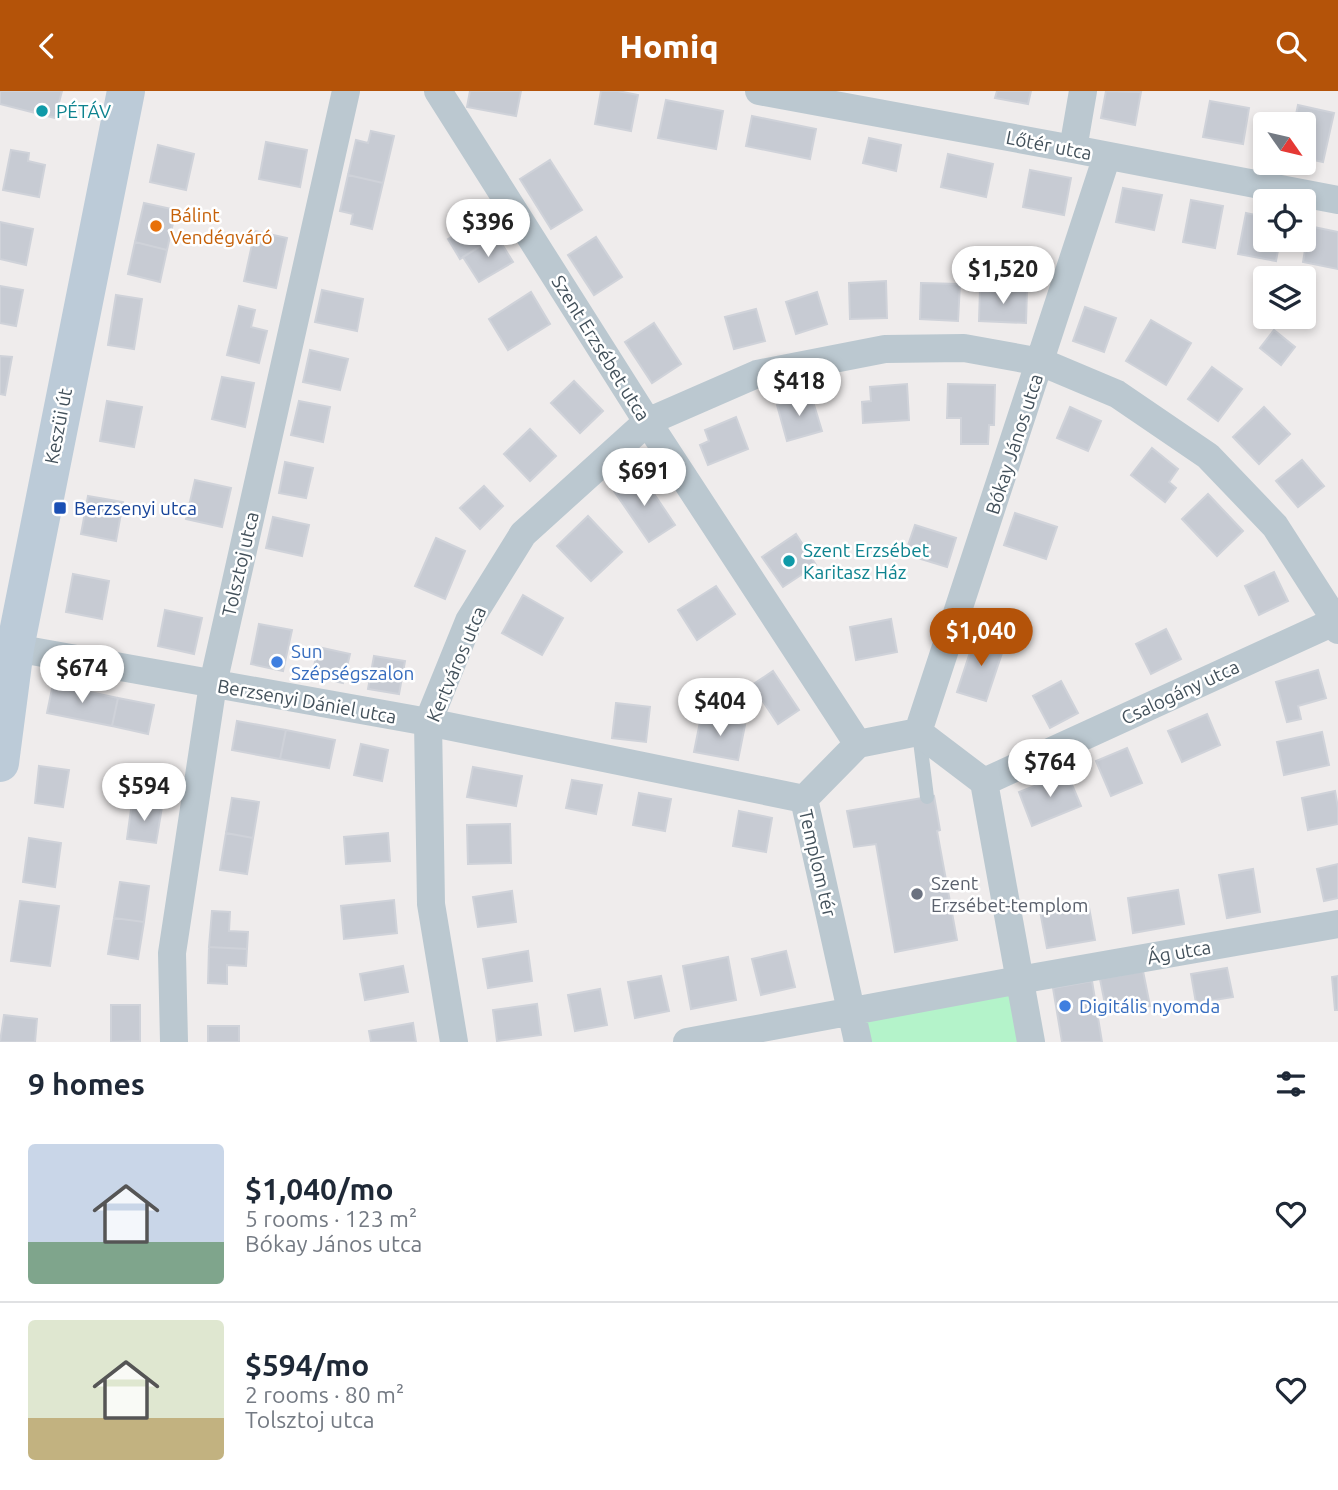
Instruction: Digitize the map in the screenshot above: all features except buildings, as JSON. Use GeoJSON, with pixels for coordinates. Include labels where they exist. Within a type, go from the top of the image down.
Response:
{"type":"FeatureCollection","features":[{"type":"Feature","properties":{"kind":"street","name":"Keszüi út"},"geometry":{"type":"LineString","coordinates":[[0,763],[15,648],[36,534],[126,91]]}},
{"type":"Feature","properties":{"kind":"street","name":"Tolsztoj utca"},"geometry":{"type":"LineString","coordinates":[[174,1042],[172,953],[213,684],[346,91]]}},
{"type":"Feature","properties":{"kind":"street","name":"Szent Erzsébet utca"},"geometry":{"type":"LineString","coordinates":[[438,91],[647,422],[858,744]]}},
{"type":"Feature","properties":{"kind":"street","name":"Lőtér utca"},"geometry":{"type":"LineString","coordinates":[[759,91],[1338,200]]}},
{"type":"Feature","properties":{"kind":"street"},"geometry":{"type":"LineString","coordinates":[[1073,149],[1083,91]]}},
{"type":"Feature","properties":{"kind":"street","name":"Bókay János utca"},"geometry":{"type":"LineString","coordinates":[[918,732],[1107,156]]}},
{"type":"Feature","properties":{"kind":"street","name":"Kertváros utca"},"geometry":{"type":"LineString","coordinates":[[454,1042],[431,904],[428,722],[470,621],[523,534],[647,422],[757,374],[885,349],[964,348],[1041,362],[1117,394],[1208,456],[1275,526],[1337,623]]}},
{"type":"Feature","properties":{"kind":"street","name":"Csalogány utca"},"geometry":{"type":"LineString","coordinates":[[984,782],[1337,623]]}},
{"type":"Feature","properties":{"kind":"street","name":"Berzsenyi Dániel utca"},"geometry":{"type":"LineString","coordinates":[[15,648],[428,722],[804,799]]}},
{"type":"Feature","properties":{"kind":"street"},"geometry":{"type":"LineString","coordinates":[[858,744],[918,732],[984,782],[1031,1042]]}},
{"type":"Feature","properties":{"kind":"street","name":"Templom tér"},"geometry":{"type":"LineString","coordinates":[[858,744],[804,799],[858,1042]]}},
{"type":"Feature","properties":{"kind":"street","name":"Ág utca"},"geometry":{"type":"LineString","coordinates":[[1019,980],[1338,924]]}},
{"type":"Feature","properties":{"kind":"street"},"geometry":{"type":"LineString","coordinates":[[687,1042],[1019,980]]}},
{"type":"Feature","properties":{"kind":"lane"},"geometry":{"type":"LineString","coordinates":[[918,732],[927,797]]}},
{"type":"Feature","properties":{"kind":"green space"},"geometry":{"type":"Polygon","coordinates":[[[1019,980],[1031,1042],[858,1042],[852,1012],[1019,980]]]}},
{"type":"Feature","properties":{"kind":"place","name":"PÉTÁV"},"geometry":{"type":"Point","coordinates":[42,111]}},
{"type":"Feature","properties":{"kind":"place","name":"Bálint Vendégváró"},"geometry":{"type":"Point","coordinates":[156,226]}},
{"type":"Feature","properties":{"kind":"place","name":"Berzsenyi utca"},"geometry":{"type":"Point","coordinates":[60,508]}},
{"type":"Feature","properties":{"kind":"place","name":"Szent Erzsébet Karitasz Ház"},"geometry":{"type":"Point","coordinates":[789,561]}},
{"type":"Feature","properties":{"kind":"place","name":"Sun Szépségszalon"},"geometry":{"type":"Point","coordinates":[277,662]}},
{"type":"Feature","properties":{"kind":"place","name":"Szent Erzsébet-templom"},"geometry":{"type":"Point","coordinates":[917,894]}},
{"type":"Feature","properties":{"kind":"place","name":"Digitális nyomda"},"geometry":{"type":"Point","coordinates":[1065,1006]}}]}
